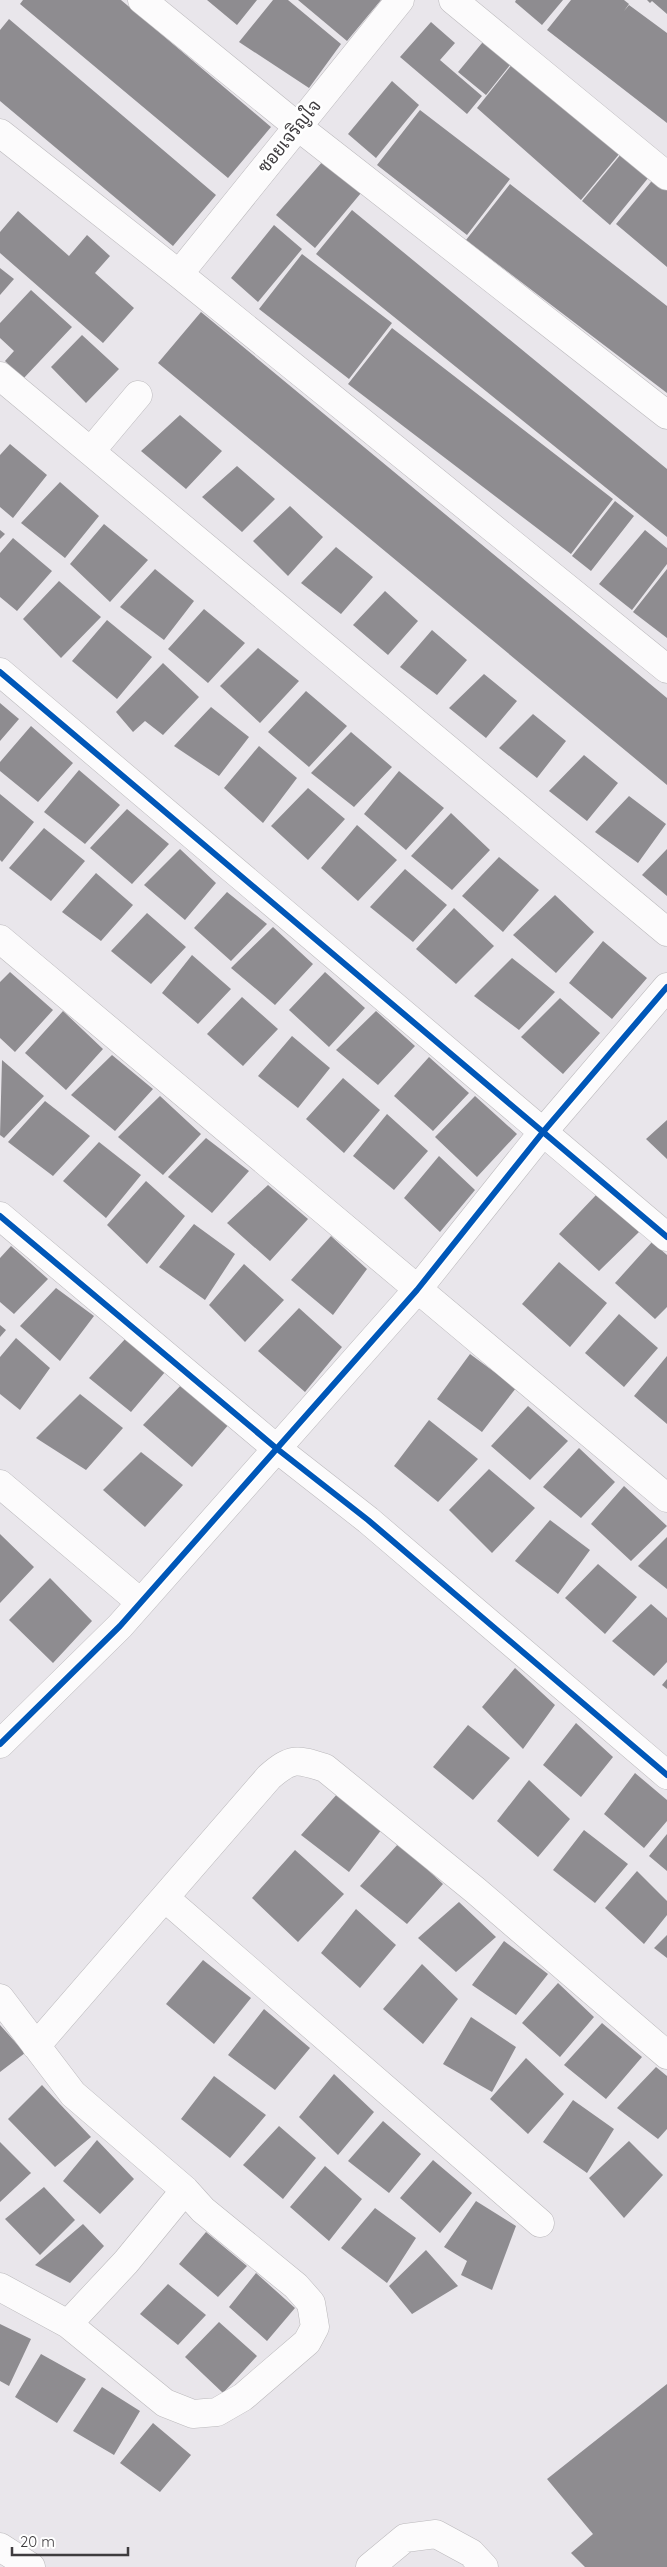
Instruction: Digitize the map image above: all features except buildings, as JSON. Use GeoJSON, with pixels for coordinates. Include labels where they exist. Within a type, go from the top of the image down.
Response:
{"type":"FeatureCollection","features":[{"type":"Feature","properties":{"kind":"street"},"geometry":{"type":"LineString","coordinates":[[142,0],[297,126],[667,415]]}},
{"type":"Feature","properties":{"kind":"street","name":"ซอยเจริญใจ"},"geometry":{"type":"LineString","coordinates":[[179,274],[400,0]]}},
{"type":"Feature","properties":{"kind":"street"},"geometry":{"type":"LineString","coordinates":[[454,0],[667,176]]}},
{"type":"Feature","properties":{"kind":"street"},"geometry":{"type":"LineString","coordinates":[[0,133],[179,274],[667,670]]}},
{"type":"Feature","properties":{"kind":"street"},"geometry":{"type":"LineString","coordinates":[[0,376],[667,932]]}},
{"type":"Feature","properties":{"kind":"street"},"geometry":{"type":"LineString","coordinates":[[91,451],[138,395]]}},
{"type":"Feature","properties":{"kind":"street"},"geometry":{"type":"LineString","coordinates":[[0,672],[667,1238]]}},
{"type":"Feature","properties":{"kind":"street"},"geometry":{"type":"LineString","coordinates":[[0,939],[416,1290],[667,1498]]}},
{"type":"Feature","properties":{"kind":"street"},"geometry":{"type":"LineString","coordinates":[[0,1744],[120,1626],[416,1290],[542,1132],[667,987]]}},
{"type":"Feature","properties":{"kind":"street"},"geometry":{"type":"LineString","coordinates":[[0,1216],[276,1448],[368,1520],[667,1776]]}},
{"type":"Feature","properties":{"kind":"street"},"geometry":{"type":"LineString","coordinates":[[0,1484],[140,1602]]}},
{"type":"Feature","properties":{"kind":"street"},"geometry":{"type":"LineString","coordinates":[[36,2046],[269,1777],[286,1763],[301,1760],[325,1768],[475,1890],[667,2055]]}},
{"type":"Feature","properties":{"kind":"street"},"geometry":{"type":"LineString","coordinates":[[165,1898],[540,2223]]}},
{"type":"Feature","properties":{"kind":"street"},"geometry":{"type":"LineString","coordinates":[[0,1998],[73,2094],[184,2190],[203,2210],[296,2286],[311,2303],[315,2327],[307,2342],[244,2397],[217,2412],[193,2414],[165,2403],[68,2324],[0,2287]]}},
{"type":"Feature","properties":{"kind":"street"},"geometry":{"type":"LineString","coordinates":[[68,2324],[126,2262],[184,2190]]}},
{"type":"Feature","properties":{"kind":"street"},"geometry":{"type":"LineString","coordinates":[[370,2567],[405,2538],[436,2534],[471,2553],[484,2567]]}},
{"type":"Feature","properties":{"kind":"street"},"geometry":{"type":"LineString","coordinates":[[0,2547],[31,2567]]}},
{"type":"Feature","properties":{"kind":"cycle path"},"geometry":{"type":"LineString","coordinates":[[0,672],[667,1237]]}},
{"type":"Feature","properties":{"kind":"cycle path"},"geometry":{"type":"LineString","coordinates":[[0,1744],[120,1626],[417,1290],[543,1132],[667,987]]}},
{"type":"Feature","properties":{"kind":"cycle path"},"geometry":{"type":"LineString","coordinates":[[0,1216],[276,1448],[368,1520],[667,1775]]}}]}
